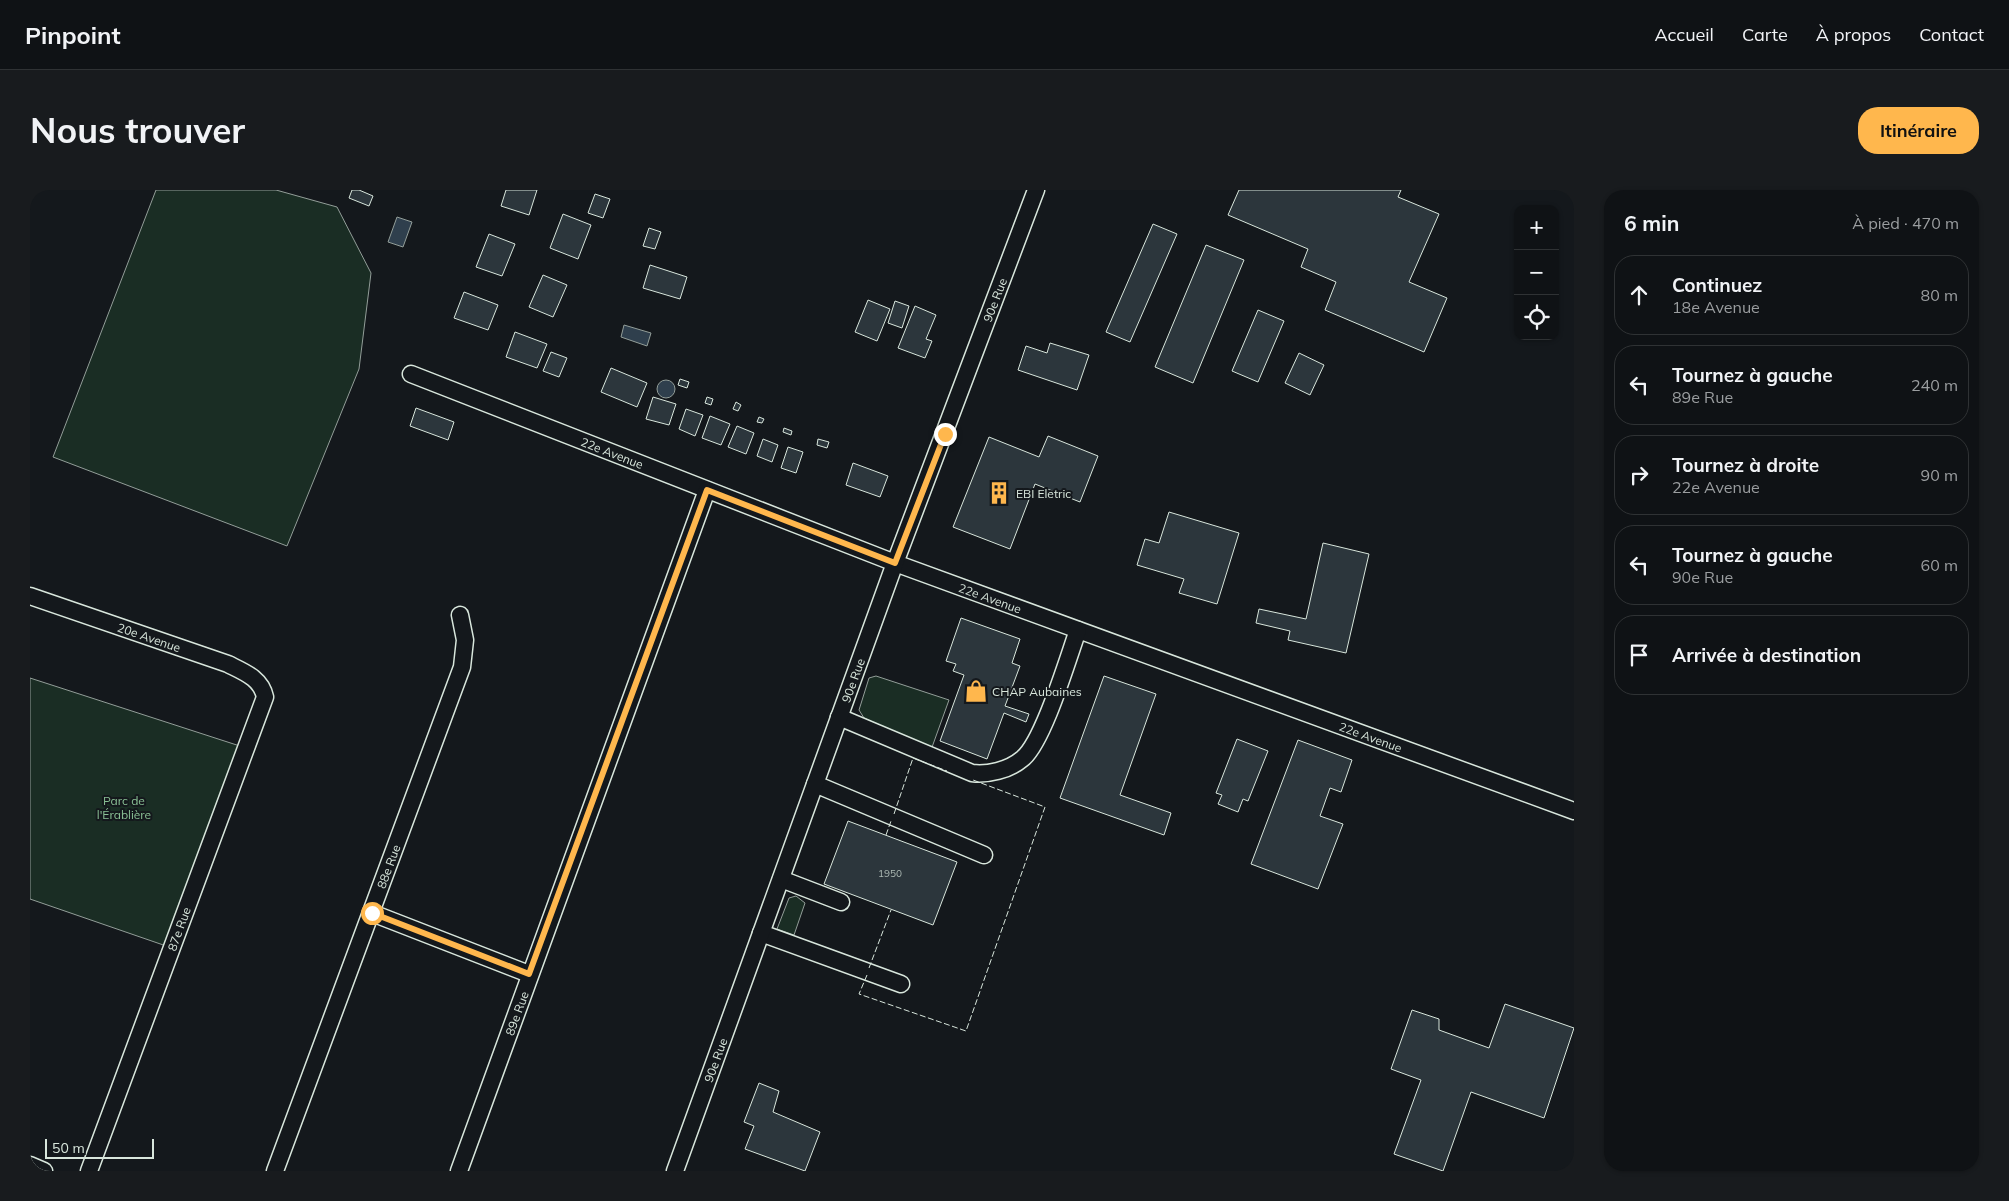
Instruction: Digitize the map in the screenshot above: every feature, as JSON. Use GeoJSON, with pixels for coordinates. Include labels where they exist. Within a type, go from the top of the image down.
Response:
{"type":"FeatureCollection","features":[{"type":"Feature","properties":{"kind":"street","name":"90e Rue"},"geometry":{"type":"LineString","coordinates":[[675,1171],[895,563],[1036,190]]}},
{"type":"Feature","properties":{"kind":"street","name":"22e Avenue"},"geometry":{"type":"LineString","coordinates":[[411,374],[895,563],[1574,811]]}},
{"type":"Feature","properties":{"kind":"street","name":"89e Rue"},"geometry":{"type":"LineString","coordinates":[[459,1171],[529,974],[707,490]]}},
{"type":"Feature","properties":{"kind":"street","name":"20e Avenue"},"geometry":{"type":"LineString","coordinates":[[30,596],[228,664],[250,675],[263,687]]}},
{"type":"Feature","properties":{"kind":"street","name":"88e Rue"},"geometry":{"type":"LineString","coordinates":[[275,1171],[462,667],[465,640],[460,615]]}},
{"type":"Feature","properties":{"kind":"street"},"geometry":{"type":"LineString","coordinates":[[839,717],[972,773],[986,774],[1000,770],[1022,759],[1038,741],[1078,630]]}},
{"type":"Feature","properties":{"kind":"street","name":"87e Rue"},"geometry":{"type":"LineString","coordinates":[[89,1171],[265,697],[263,687]]}},
{"type":"Feature","properties":{"kind":"street"},"geometry":{"type":"LineString","coordinates":[[815,784],[984,855]]}},
{"type":"Feature","properties":{"kind":"street"},"geometry":{"type":"LineString","coordinates":[[781,879],[841,902]]}},
{"type":"Feature","properties":{"kind":"street"},"geometry":{"type":"LineString","coordinates":[[372,913],[529,974]]}},
{"type":"Feature","properties":{"kind":"street"},"geometry":{"type":"LineString","coordinates":[[761,933],[901,984]]}},
{"type":"Feature","properties":{"kind":"street"},"geometry":{"type":"LineString","coordinates":[[30,1165],[44,1171]]}},
{"type":"Feature","properties":{"kind":"green space"},"geometry":{"type":"Polygon","coordinates":[[[156,190],[276,190],[337,207],[371,273],[359,369],[287,546],[53,457],[156,190]]]}},
{"type":"Feature","properties":{"kind":"green space"},"geometry":{"type":"Polygon","coordinates":[[[876,676],[949,700],[931,750],[864,718],[859,710],[869,678],[876,676]]]}},
{"type":"Feature","properties":{"kind":"green space","name":"Parc de l'Érablière"},"geometry":{"type":"Polygon","coordinates":[[[30,678],[246,748],[172,948],[30,899],[30,678]]]}},
{"type":"Feature","properties":{"kind":"green space"},"geometry":{"type":"Polygon","coordinates":[[[796,896],[805,903],[794,935],[777,929],[789,898],[796,896]]]}},
{"type":"Feature","properties":{"kind":"water"},"geometry":{"type":"Polygon","coordinates":[[[397,217],[412,222],[403,247],[388,242],[397,217]]]}},
{"type":"Feature","properties":{"kind":"water"},"geometry":{"type":"Polygon","coordinates":[[[624,325],[651,333],[647,346],[621,337],[624,325]]]}},
{"type":"Feature","properties":{"kind":"water"},"geometry":{"type":"Polygon","coordinates":[[[666,380],[672,383],[675,389],[672,395],[666,398],[660,395],[657,389],[660,383],[666,380]]]}},
{"type":"Feature","properties":{"kind":"building"},"geometry":{"type":"Polygon","coordinates":[[[352,190],[359,190],[373,196],[369,206],[349,198],[352,190]]]}},
{"type":"Feature","properties":{"kind":"building"},"geometry":{"type":"Polygon","coordinates":[[[506,190],[537,190],[529,215],[501,206],[506,190]]]}},
{"type":"Feature","properties":{"kind":"building"},"geometry":{"type":"Polygon","coordinates":[[[1239,190],[1401,190],[1398,197],[1439,214],[1409,282],[1447,298],[1424,352],[1325,310],[1336,282],[1301,267],[1308,249],[1228,215],[1239,190]]]}},
{"type":"Feature","properties":{"kind":"building"},"geometry":{"type":"Polygon","coordinates":[[[595,194],[610,199],[603,218],[588,213],[595,194]]]}},
{"type":"Feature","properties":{"kind":"building"},"geometry":{"type":"Polygon","coordinates":[[[563,214],[591,225],[578,259],[550,248],[563,214]]]}},
{"type":"Feature","properties":{"kind":"building"},"geometry":{"type":"Polygon","coordinates":[[[1153,224],[1177,234],[1130,342],[1106,332],[1153,224]]]}},
{"type":"Feature","properties":{"kind":"building"},"geometry":{"type":"Polygon","coordinates":[[[649,228],[661,232],[655,249],[643,246],[649,228]]]}},
{"type":"Feature","properties":{"kind":"building"},"geometry":{"type":"Polygon","coordinates":[[[489,234],[515,244],[502,276],[476,267],[489,234]]]}},
{"type":"Feature","properties":{"kind":"building"},"geometry":{"type":"Polygon","coordinates":[[[1206,245],[1244,260],[1193,383],[1155,367],[1206,245]]]}},
{"type":"Feature","properties":{"kind":"building"},"geometry":{"type":"Polygon","coordinates":[[[650,265],[687,277],[680,299],[643,288],[650,265]]]}},
{"type":"Feature","properties":{"kind":"building"},"geometry":{"type":"Polygon","coordinates":[[[543,275],[567,285],[553,317],[529,307],[543,275]]]}},
{"type":"Feature","properties":{"kind":"building"},"geometry":{"type":"Polygon","coordinates":[[[464,292],[498,305],[488,330],[454,318],[464,292]]]}},
{"type":"Feature","properties":{"kind":"building"},"geometry":{"type":"Polygon","coordinates":[[[868,300],[890,309],[877,341],[855,332],[868,300]]]}},
{"type":"Feature","properties":{"kind":"building"},"geometry":{"type":"Polygon","coordinates":[[[895,301],[909,306],[902,328],[888,323],[895,301]]]}},
{"type":"Feature","properties":{"kind":"building"},"geometry":{"type":"Polygon","coordinates":[[[915,306],[936,315],[926,339],[932,341],[925,358],[898,348],[915,306]]]}},
{"type":"Feature","properties":{"kind":"building"},"geometry":{"type":"Polygon","coordinates":[[[1258,310],[1284,321],[1258,382],[1232,371],[1258,310]]]}},
{"type":"Feature","properties":{"kind":"building"},"geometry":{"type":"Polygon","coordinates":[[[515,332],[547,344],[537,368],[506,357],[515,332]]]}},
{"type":"Feature","properties":{"kind":"building"},"geometry":{"type":"Polygon","coordinates":[[[1050,343],[1089,355],[1077,390],[1018,370],[1026,346],[1047,353],[1050,343]]]}},
{"type":"Feature","properties":{"kind":"building"},"geometry":{"type":"Polygon","coordinates":[[[551,352],[567,358],[559,377],[543,371],[551,352]]]}},
{"type":"Feature","properties":{"kind":"building"},"geometry":{"type":"Polygon","coordinates":[[[1299,353],[1324,365],[1310,395],[1285,383],[1299,353]]]}},
{"type":"Feature","properties":{"kind":"building"},"geometry":{"type":"Polygon","coordinates":[[[611,368],[647,383],[637,407],[601,392],[611,368]]]}},
{"type":"Feature","properties":{"kind":"building"},"geometry":{"type":"Polygon","coordinates":[[[680,379],[689,382],[687,388],[678,385],[680,379]]]}},
{"type":"Feature","properties":{"kind":"building"},"geometry":{"type":"Polygon","coordinates":[[[653,397],[676,404],[669,425],[646,419],[653,397]]]}},
{"type":"Feature","properties":{"kind":"building"},"geometry":{"type":"Polygon","coordinates":[[[707,397],[713,399],[711,405],[705,403],[707,397]]]}},
{"type":"Feature","properties":{"kind":"building"},"geometry":{"type":"Polygon","coordinates":[[[736,402],[741,405],[738,411],[733,409],[736,402]]]}},
{"type":"Feature","properties":{"kind":"building"},"geometry":{"type":"Polygon","coordinates":[[[416,408],[454,422],[448,440],[410,426],[416,408]]]}},
{"type":"Feature","properties":{"kind":"building"},"geometry":{"type":"Polygon","coordinates":[[[686,409],[703,415],[695,436],[679,429],[686,409]]]}},
{"type":"Feature","properties":{"kind":"building"},"geometry":{"type":"Polygon","coordinates":[[[710,416],[730,424],[721,445],[702,438],[710,416]]]}},
{"type":"Feature","properties":{"kind":"building"},"geometry":{"type":"Polygon","coordinates":[[[759,417],[764,419],[762,423],[757,422],[759,417]]]}},
{"type":"Feature","properties":{"kind":"building"},"geometry":{"type":"Polygon","coordinates":[[[737,426],[754,433],[746,454],[728,447],[737,426]]]}},
{"type":"Feature","properties":{"kind":"building"},"geometry":{"type":"Polygon","coordinates":[[[784,428],[792,431],[791,435],[783,432],[784,428]]]}},
{"type":"Feature","properties":{"kind":"building","name":"EBI Eletric"},"geometry":{"type":"Polygon","coordinates":[[[1048,436],[1098,456],[1080,502],[1035,484],[1010,549],[953,527],[989,437],[1039,457],[1048,436]]]}},
{"type":"Feature","properties":{"kind":"building"},"geometry":{"type":"Polygon","coordinates":[[[763,439],[778,445],[772,462],[757,456],[763,439]]]}},
{"type":"Feature","properties":{"kind":"building"},"geometry":{"type":"Polygon","coordinates":[[[818,439],[829,442],[827,448],[817,445],[818,439]]]}},
{"type":"Feature","properties":{"kind":"building"},"geometry":{"type":"Polygon","coordinates":[[[788,447],[803,452],[796,473],[781,468],[788,447]]]}},
{"type":"Feature","properties":{"kind":"building"},"geometry":{"type":"Polygon","coordinates":[[[853,463],[888,476],[880,497],[846,485],[853,463]]]}},
{"type":"Feature","properties":{"kind":"building"},"geometry":{"type":"Polygon","coordinates":[[[1169,512],[1239,533],[1217,604],[1179,593],[1184,579],[1137,565],[1145,539],[1159,543],[1169,512]]]}},
{"type":"Feature","properties":{"kind":"building"},"geometry":{"type":"Polygon","coordinates":[[[1323,543],[1369,554],[1346,653],[1288,640],[1290,631],[1256,623],[1259,609],[1306,619],[1323,543]]]}},
{"type":"Feature","properties":{"kind":"building"},"geometry":{"type":"Polygon","coordinates":[[[961,618],[1020,639],[1012,663],[1020,666],[1005,706],[1029,714],[1026,722],[1004,713],[987,759],[940,741],[964,675],[953,671],[956,664],[946,661],[961,618]]]}},
{"type":"Feature","properties":{"kind":"building"},"geometry":{"type":"Polygon","coordinates":[[[1104,676],[1156,694],[1120,795],[1171,813],[1164,835],[1060,798],[1104,676]]]}},
{"type":"Feature","properties":{"kind":"building"},"geometry":{"type":"Polygon","coordinates":[[[1237,739],[1268,751],[1248,801],[1243,799],[1238,812],[1218,804],[1222,795],[1216,793],[1237,739]]]}},
{"type":"Feature","properties":{"kind":"building"},"geometry":{"type":"Polygon","coordinates":[[[1298,740],[1352,760],[1341,792],[1330,788],[1320,816],[1343,824],[1318,889],[1251,864],[1298,740]]]}},
{"type":"Feature","properties":{"kind":"building"},"geometry":{"type":"Polygon","coordinates":[[[848,821],[957,862],[933,925],[824,884],[848,821]]]}},
{"type":"Feature","properties":{"kind":"building"},"geometry":{"type":"Polygon","coordinates":[[[1505,1004],[1574,1028],[1544,1118],[1471,1092],[1443,1171],[1394,1154],[1421,1080],[1391,1069],[1412,1010],[1439,1019],[1439,1030],[1489,1048],[1505,1004]]]}},
{"type":"Feature","properties":{"kind":"building"},"geometry":{"type":"Polygon","coordinates":[[[759,1083],[779,1091],[773,1112],[820,1132],[805,1171],[745,1149],[754,1126],[744,1122],[759,1083]]]}},
{"type":"Feature","properties":{"kind":"fence"},"geometry":{"type":"LineString","coordinates":[[894,814],[913,758],[947,771]]}},
{"type":"Feature","properties":{"kind":"fence"},"geometry":{"type":"LineString","coordinates":[[867,975],[859,994],[966,1031],[1045,807],[973,780]]}},
{"type":"Feature","properties":{"kind":"fence"},"geometry":{"type":"LineString","coordinates":[[886,835],[891,821]]}},
{"type":"Feature","properties":{"kind":"fence"},"geometry":{"type":"LineString","coordinates":[[869,968],[891,910]]}},
{"type":"Feature","properties":{"kind":"place","name":"EBI Eletric"},"geometry":{"type":"Point","coordinates":[999,493]}},
{"type":"Feature","properties":{"kind":"place","name":"CHAP Aubaines"},"geometry":{"type":"Point","coordinates":[976,691]}},
{"type":"Feature","properties":{"kind":"route"},"geometry":{"type":"LineString","coordinates":[[372,913],[529,974],[707,490],[895,563],[945,434]]}}]}
